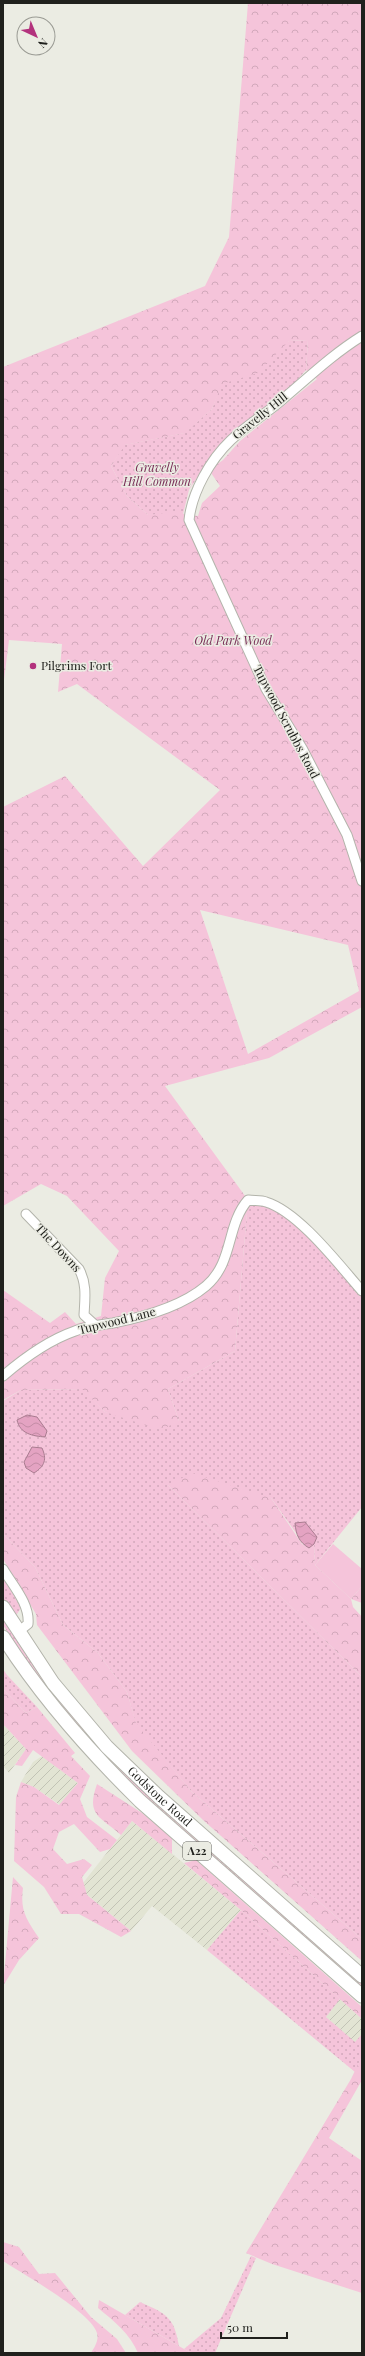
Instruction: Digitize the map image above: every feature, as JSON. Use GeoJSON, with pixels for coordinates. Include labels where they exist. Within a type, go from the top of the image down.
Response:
{"type":"FeatureCollection","features":[{"type":"Feature","properties":{"kind":"highway","name":"Godstone Road"},"geometry":{"type":"LineString","coordinates":[[3,1607],[18,1632],[54,1683],[107,1747],[159,1796],[362,1976]]}},
{"type":"Feature","properties":{"kind":"highway","name":"Godstone Road"},"geometry":{"type":"LineString","coordinates":[[3,1637],[42,1695],[107,1768],[362,1996]]}},
{"type":"Feature","properties":{"kind":"street","name":"Gravelly Hill"},"geometry":{"type":"LineString","coordinates":[[189,520],[196,492],[230,441],[284,399],[338,351],[362,336]]}},
{"type":"Feature","properties":{"kind":"street","name":"Tupwood Scrubbs Road"},"geometry":{"type":"LineString","coordinates":[[189,520],[266,689],[302,748],[347,835],[362,882]]}},
{"type":"Feature","properties":{"kind":"street","name":"Tupwood Lane"},"geometry":{"type":"LineString","coordinates":[[3,1376],[22,1360],[75,1330],[153,1312],[186,1298],[205,1286],[215,1276],[228,1251],[240,1209],[248,1200],[267,1202],[293,1218],[316,1238],[362,1291]]}},
{"type":"Feature","properties":{"kind":"street","name":"The Downs"},"geometry":{"type":"LineString","coordinates":[[26,1214],[79,1269],[84,1279],[86,1296],[84,1315],[96,1326]]}},
{"type":"Feature","properties":{"kind":"street"},"geometry":{"type":"LineString","coordinates":[[3,1570],[26,1606],[29,1615],[28,1624],[18,1632]]}},
{"type":"Feature","properties":{"kind":"shaded area"},"geometry":{"type":"Polygon","coordinates":[[[3,1724],[26,1749],[9,1773],[3,1766],[3,1724]]]}},
{"type":"Feature","properties":{"kind":"shaded area"},"geometry":{"type":"Polygon","coordinates":[[[42,1756],[78,1783],[60,1805],[34,1787],[21,1782],[33,1762],[42,1756]]]}},
{"type":"Feature","properties":{"kind":"shaded area"},"geometry":{"type":"Polygon","coordinates":[[[132,1821],[241,1910],[207,1950],[152,1906],[131,1931],[79,1888],[132,1821]]]}},
{"type":"Feature","properties":{"kind":"shaded area"},"geometry":{"type":"Polygon","coordinates":[[[340,1999],[362,2019],[362,2034],[355,2043],[326,2017],[340,1999]]]}},
{"type":"Feature","properties":{"kind":"green space","name":"Old Park Wood"},"geometry":{"type":"Polygon","coordinates":[[[248,3],[362,3],[362,1007],[269,1058],[165,1086],[248,1200],[235,1351],[168,1389],[179,1421],[161,1430],[105,1412],[82,1389],[21,1390],[3,1400],[3,1290],[50,1323],[65,1312],[76,1324],[101,1316],[105,1278],[119,1251],[67,1196],[41,1184],[3,1206],[3,807],[65,776],[143,866],[220,790],[77,684],[58,692],[62,644],[9,640],[3,688],[3,367],[205,286],[229,237],[248,3]],[[308,340],[289,341],[258,373],[222,384],[212,409],[185,433],[125,445],[111,466],[127,496],[148,515],[172,512],[198,516],[202,503],[220,486],[209,470],[223,460],[240,441],[317,379],[306,370],[308,340]],[[200,910],[248,1054],[359,991],[348,945],[200,910]]]}},
{"type":"Feature","properties":{"kind":"green space","name":"Gravelly Hill Common"},"geometry":{"type":"Polygon","coordinates":[[[308,340],[306,370],[288,390],[206,464],[189,490],[183,514],[148,515],[127,496],[111,466],[124,445],[184,433],[212,409],[221,384],[289,341],[308,340]]]}},
{"type":"Feature","properties":{"kind":"green space"},"geometry":{"type":"Polygon","coordinates":[[[248,1200],[267,1202],[317,1238],[362,1289],[362,1507],[315,1565],[314,1544],[316,1537],[295,1524],[296,1533],[271,1498],[168,1485],[362,1677],[362,1939],[191,1791],[136,1724],[127,1692],[98,1653],[63,1625],[35,1567],[3,1534],[3,1401],[21,1390],[83,1389],[105,1412],[179,1421],[168,1389],[235,1351],[248,1200]]]}},
{"type":"Feature","properties":{"kind":"green space"},"geometry":{"type":"Polygon","coordinates":[[[192,1473],[271,1498],[302,1544],[309,1548],[314,1544],[315,1565],[351,1599],[353,1607],[362,1617],[362,1677],[168,1485],[192,1473]]]}},
{"type":"Feature","properties":{"kind":"green space"},"geometry":{"type":"Polygon","coordinates":[[[3,1534],[35,1567],[63,1625],[98,1653],[127,1692],[136,1723],[191,1791],[362,1939],[362,1961],[203,1820],[132,1751],[37,1625],[36,1614],[3,1559],[3,1534]]]}},
{"type":"Feature","properties":{"kind":"green space"},"geometry":{"type":"Polygon","coordinates":[[[333,1544],[362,1569],[362,1586],[351,1599],[315,1565],[333,1544]]]}},
{"type":"Feature","properties":{"kind":"green space"},"geometry":{"type":"Polygon","coordinates":[[[3,1577],[21,1608],[17,1614],[12,1614],[3,1599],[3,1577]]]}},
{"type":"Feature","properties":{"kind":"green space"},"geometry":{"type":"Polygon","coordinates":[[[362,1586],[362,1603],[351,1599],[362,1586]]]}},
{"type":"Feature","properties":{"kind":"green space"},"geometry":{"type":"Polygon","coordinates":[[[3,1617],[48,1683],[97,1745],[362,1981],[362,1987],[157,1809],[78,1730],[33,1671],[3,1625],[3,1617]]]}},
{"type":"Feature","properties":{"kind":"green space"},"geometry":{"type":"Polygon","coordinates":[[[3,1669],[37,1707],[26,1713],[3,1689],[3,1669]]]}},
{"type":"Feature","properties":{"kind":"green space"},"geometry":{"type":"Polygon","coordinates":[[[3,1689],[26,1713],[37,1707],[75,1753],[71,1756],[90,1776],[80,1799],[87,1817],[117,1840],[110,1849],[100,1852],[74,1824],[59,1832],[53,1849],[67,1864],[84,1859],[92,1865],[82,1877],[87,1895],[131,1931],[121,1937],[79,1914],[61,1914],[44,1887],[14,1861],[16,1797],[21,1782],[34,1787],[59,1805],[78,1783],[33,1750],[22,1766],[15,1765],[26,1749],[3,1724],[3,1689]]]}},
{"type":"Feature","properties":{"kind":"green space"},"geometry":{"type":"Polygon","coordinates":[[[97,1784],[142,1813],[172,1838],[172,1854],[132,1821],[121,1835],[101,1819],[94,1809],[93,1802],[97,1784]]]}},
{"type":"Feature","properties":{"kind":"green space"},"geometry":{"type":"Polygon","coordinates":[[[196,1860],[362,2007],[362,2019],[241,1910],[184,1863],[196,1860]]]}},
{"type":"Feature","properties":{"kind":"green space"},"geometry":{"type":"Polygon","coordinates":[[[13,1877],[23,1888],[23,1908],[39,1938],[19,1960],[3,1986],[13,1877]]]}},
{"type":"Feature","properties":{"kind":"green space"},"geometry":{"type":"Polygon","coordinates":[[[241,1910],[340,1999],[326,2017],[355,2042],[362,2034],[362,2056],[355,2072],[207,1950],[241,1910]]]}},
{"type":"Feature","properties":{"kind":"green space"},"geometry":{"type":"Polygon","coordinates":[[[362,2056],[362,2080],[329,2138],[362,2161],[362,2293],[272,2264],[246,2253],[351,2079],[362,2056]]]}},
{"type":"Feature","properties":{"kind":"green space"},"geometry":{"type":"Polygon","coordinates":[[[3,2242],[19,2247],[39,2274],[55,2273],[91,2317],[117,2339],[126,2353],[91,2353],[97,2341],[97,2333],[92,2324],[70,2304],[3,2261],[3,2242]]]}},
{"type":"Feature","properties":{"kind":"green space"},"geometry":{"type":"Polygon","coordinates":[[[251,2256],[256,2258],[215,2353],[191,2353],[184,2349],[221,2318],[251,2256]]]}},
{"type":"Feature","properties":{"kind":"green space"},"geometry":{"type":"Polygon","coordinates":[[[99,2300],[191,2353],[138,2353],[135,2346],[126,2334],[116,2323],[98,2308],[99,2300]]]}},
{"type":"Feature","properties":{"kind":"green space"},"geometry":{"type":"Polygon","coordinates":[[[140,2302],[157,2310],[172,2322],[179,2346],[125,2315],[140,2302]]]}},
{"type":"Feature","properties":{"kind":"water"},"geometry":{"type":"Polygon","coordinates":[[[27,1415],[37,1417],[47,1431],[45,1437],[32,1435],[21,1428],[17,1420],[27,1415]]]}},
{"type":"Feature","properties":{"kind":"water"},"geometry":{"type":"Polygon","coordinates":[[[32,1447],[42,1448],[45,1459],[41,1468],[34,1473],[26,1468],[24,1462],[32,1447]]]}},
{"type":"Feature","properties":{"kind":"water"},"geometry":{"type":"Polygon","coordinates":[[[305,1522],[317,1537],[314,1544],[309,1548],[300,1541],[295,1527],[295,1523],[305,1522]]]}},
{"type":"Feature","properties":{"kind":"place","name":"Pilgrims Fort"},"geometry":{"type":"Point","coordinates":[33,666]}}]}
